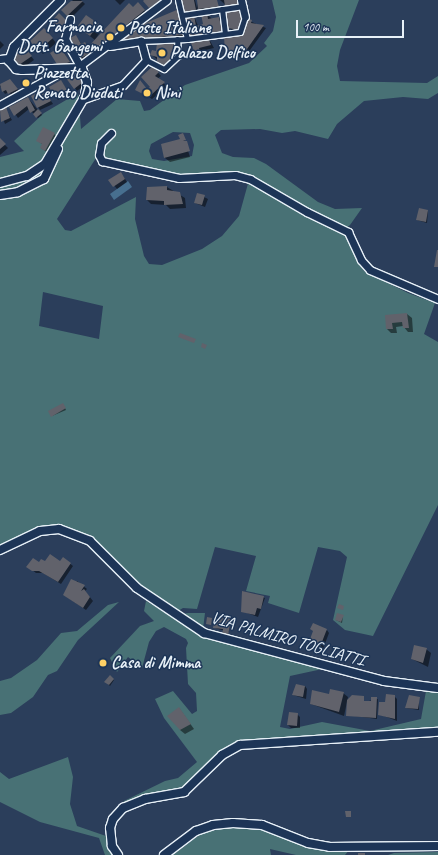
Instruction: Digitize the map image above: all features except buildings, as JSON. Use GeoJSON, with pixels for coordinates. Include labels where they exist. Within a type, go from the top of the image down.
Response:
{"type":"FeatureCollection","features":[{"type":"Feature","properties":{"kind":"street"},"geometry":{"type":"LineString","coordinates":[[61,0],[4,59],[19,70],[64,70],[79,67],[109,46],[135,22],[167,0]]}},
{"type":"Feature","properties":{"kind":"street"},"geometry":{"type":"LineString","coordinates":[[178,0],[183,15],[187,39]]}},
{"type":"Feature","properties":{"kind":"street"},"geometry":{"type":"LineString","coordinates":[[109,46],[141,41],[187,39],[225,32],[240,32],[245,17],[242,3],[222,9],[183,15]]}},
{"type":"Feature","properties":{"kind":"street"},"geometry":{"type":"LineString","coordinates":[[222,9],[225,32]]}},
{"type":"Feature","properties":{"kind":"street"},"geometry":{"type":"LineString","coordinates":[[0,184],[27,176],[45,164],[62,139],[84,99],[86,74],[79,67],[65,38],[70,19]]}},
{"type":"Feature","properties":{"kind":"street"},"geometry":{"type":"LineString","coordinates":[[141,41],[146,60],[164,69],[178,56],[177,39]]}},
{"type":"Feature","properties":{"kind":"street"},"geometry":{"type":"LineString","coordinates":[[84,99],[123,85],[146,60]]}},
{"type":"Feature","properties":{"kind":"street"},"geometry":{"type":"LineString","coordinates":[[0,105],[64,70]]}},
{"type":"Feature","properties":{"kind":"street"},"geometry":{"type":"LineString","coordinates":[[111,133],[100,143],[99,155],[102,161],[179,178],[234,175],[250,179],[307,212],[348,232],[361,260],[370,270],[438,299]]}},
{"type":"Feature","properties":{"kind":"street"},"geometry":{"type":"LineString","coordinates":[[0,195],[18,192],[44,179],[54,163],[62,139]]}},
{"type":"Feature","properties":{"kind":"street","name":"VIA PALMIRO TOGLIATTI"},"geometry":{"type":"LineString","coordinates":[[0,550],[40,531],[59,529],[90,541],[137,588],[204,633],[384,681],[438,688]]}},
{"type":"Feature","properties":{"kind":"street"},"geometry":{"type":"LineString","coordinates":[[118,855],[112,846],[110,828],[113,819],[123,808],[144,799],[184,792],[222,755],[240,745],[438,732]]}},
{"type":"Feature","properties":{"kind":"street"},"geometry":{"type":"LineString","coordinates":[[164,855],[196,831],[213,825],[233,823],[262,824],[308,843],[330,847],[438,846]]}},
{"type":"Feature","properties":{"kind":"green space"},"geometry":{"type":"Polygon","coordinates":[[[272,0],[359,0],[340,50],[337,66],[340,81],[427,83],[438,76],[438,93],[428,99],[403,97],[364,101],[337,124],[328,139],[295,131],[282,133],[260,129],[221,130],[215,135],[222,153],[233,157],[254,158],[266,164],[318,202],[335,209],[362,208],[350,225],[345,229],[251,178],[179,177],[96,158],[57,219],[65,230],[71,231],[136,197],[135,219],[144,256],[149,264],[162,265],[202,249],[222,236],[239,216],[249,180],[347,233],[357,261],[364,271],[408,293],[435,303],[424,334],[438,342],[438,505],[373,636],[345,630],[333,620],[347,557],[340,551],[318,547],[299,613],[268,603],[270,596],[246,591],[256,556],[215,547],[197,609],[183,608],[178,611],[138,587],[91,540],[60,527],[0,549],[0,157],[24,151],[14,141],[44,113],[78,93],[81,129],[117,99],[140,101],[144,111],[150,110],[185,85],[249,63],[267,46],[264,43],[273,31],[276,17],[272,0]],[[173,132],[151,144],[149,151],[152,159],[164,161],[192,156],[194,145],[190,133],[173,132]],[[43,292],[39,326],[99,339],[103,306],[43,292]]]}},
{"type":"Feature","properties":{"kind":"green space"},"geometry":{"type":"Polygon","coordinates":[[[146,601],[211,640],[327,668],[290,676],[280,727],[290,729],[322,722],[370,731],[421,719],[426,691],[438,693],[438,727],[375,735],[240,743],[190,787],[135,800],[111,822],[106,836],[108,820],[124,801],[165,781],[178,778],[197,762],[164,718],[155,699],[173,691],[192,714],[197,711],[196,693],[188,684],[186,648],[188,643],[186,639],[164,627],[156,631],[149,642],[142,668],[128,657],[117,672],[110,658],[140,626],[154,621],[144,611],[146,601]]]}},
{"type":"Feature","properties":{"kind":"green space"},"geometry":{"type":"Polygon","coordinates":[[[119,602],[78,640],[57,671],[48,675],[33,697],[11,713],[0,715],[0,681],[11,678],[37,660],[61,633],[77,631],[108,605],[119,602]]]}},
{"type":"Feature","properties":{"kind":"green space"},"geometry":{"type":"Polygon","coordinates":[[[205,613],[203,629],[183,614],[205,613]]]}},
{"type":"Feature","properties":{"kind":"green space"},"geometry":{"type":"Polygon","coordinates":[[[68,757],[73,777],[70,804],[77,826],[106,836],[115,855],[105,855],[99,838],[40,822],[0,802],[0,772],[9,779],[68,757]]]}},
{"type":"Feature","properties":{"kind":"green space"},"geometry":{"type":"Polygon","coordinates":[[[235,826],[254,827],[350,849],[345,855],[296,855],[270,849],[271,855],[173,855],[202,833],[235,826]]]}},
{"type":"Feature","properties":{"kind":"green space"},"geometry":{"type":"Polygon","coordinates":[[[438,852],[438,855],[388,855],[394,853],[438,852]]]}},
{"type":"Feature","properties":{"kind":"water"},"geometry":{"type":"Polygon","coordinates":[[[128,181],[132,187],[114,200],[110,194],[128,181]]]}},
{"type":"Feature","properties":{"kind":"place","name":"Poste Italiane"},"geometry":{"type":"Point","coordinates":[121,28]}},
{"type":"Feature","properties":{"kind":"place","name":"Farmacia Dott. Gangemi"},"geometry":{"type":"Point","coordinates":[110,37]}},
{"type":"Feature","properties":{"kind":"place","name":"Palazzo Delfico"},"geometry":{"type":"Point","coordinates":[162,53]}},
{"type":"Feature","properties":{"kind":"place","name":"Piazzetta Renato Diodati"},"geometry":{"type":"Point","coordinates":[26,83]}},
{"type":"Feature","properties":{"kind":"place","name":"Ninì"},"geometry":{"type":"Point","coordinates":[147,93]}},
{"type":"Feature","properties":{"kind":"place","name":"Casa di Mimma"},"geometry":{"type":"Point","coordinates":[103,663]}}]}
